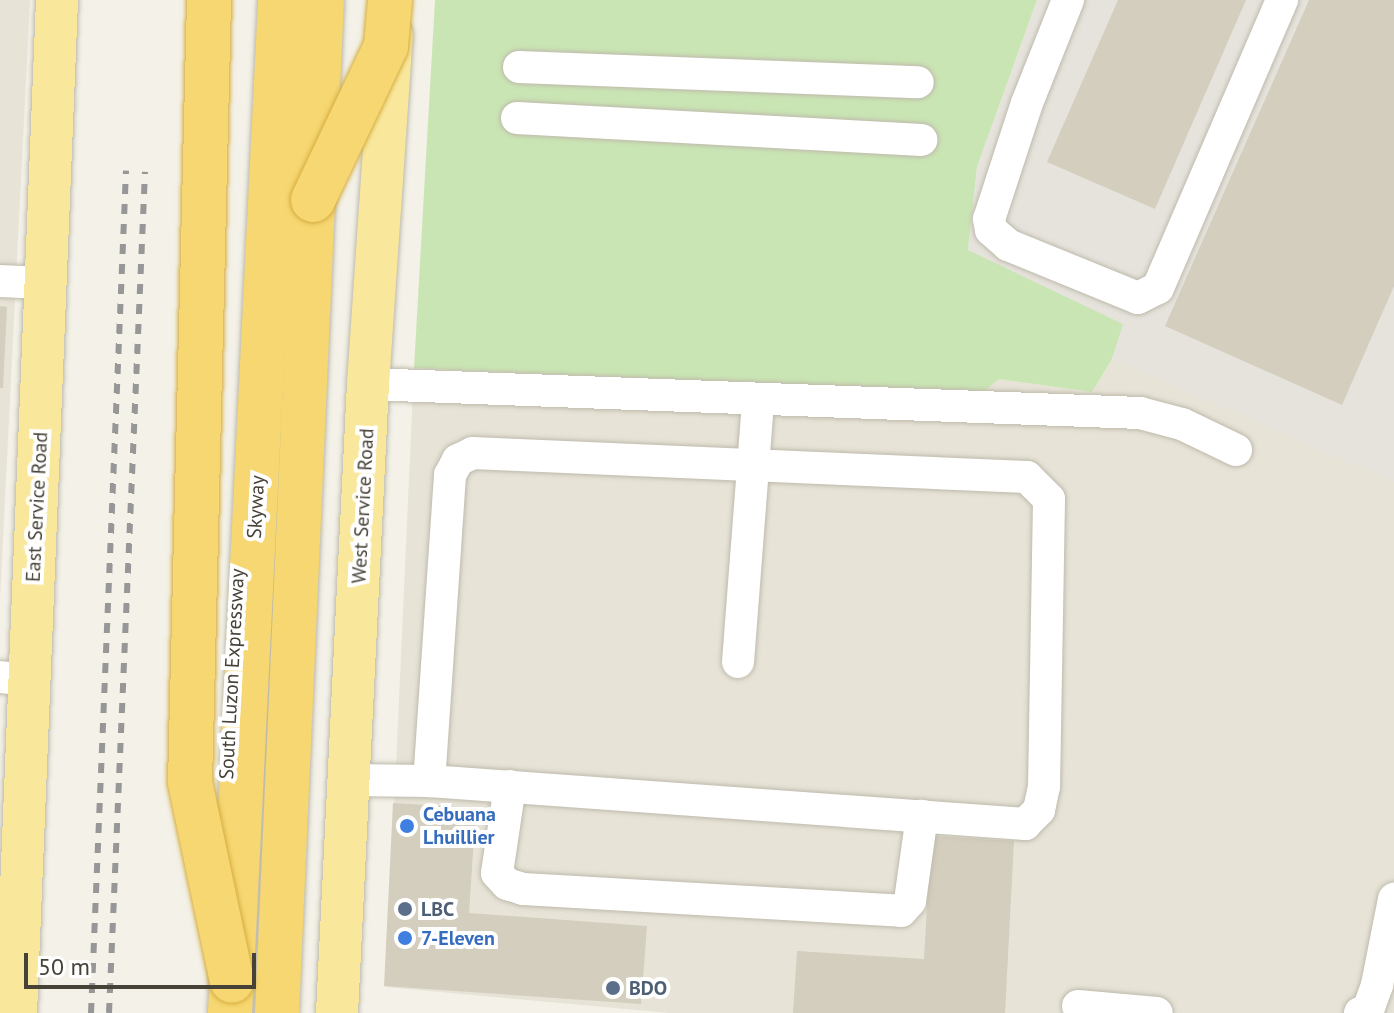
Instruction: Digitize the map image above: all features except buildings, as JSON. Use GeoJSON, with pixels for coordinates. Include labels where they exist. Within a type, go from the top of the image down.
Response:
{"type":"FeatureCollection","features":[{"type":"Feature","properties":{"kind":"highway"},"geometry":{"type":"LineString","coordinates":[[209,0],[190,782],[226,1002]]}},
{"type":"Feature","properties":{"kind":"highway","name":"South Luzon Expressway"},"geometry":{"type":"LineString","coordinates":[[226,1002],[265,0]]}},
{"type":"Feature","properties":{"kind":"highway","name":"Skyway"},"geometry":{"type":"LineString","coordinates":[[226,1002],[280,0]]}},
{"type":"Feature","properties":{"kind":"highway"},"geometry":{"type":"LineString","coordinates":[[277,1013],[322,0]]}},
{"type":"Feature","properties":{"kind":"highway"},"geometry":{"type":"LineString","coordinates":[[296,1013],[336,0]]}},
{"type":"Feature","properties":{"kind":"highway"},"geometry":{"type":"LineString","coordinates":[[313,200],[386,46],[392,0]]}},
{"type":"Feature","properties":{"kind":"main road","name":"East Service Road"},"geometry":{"type":"LineString","coordinates":[[16,1013],[9,937],[14,678],[46,283],[57,0]]}},
{"type":"Feature","properties":{"kind":"main road","name":"West Service Road"},"geometry":{"type":"LineString","coordinates":[[337,1013],[368,384],[392,0]]}},
{"type":"Feature","properties":{"kind":"street"},"geometry":{"type":"LineString","coordinates":[[1068,0],[1027,103],[989,219],[991,230],[1008,245],[1138,298],[1158,288],[1282,0]]}},
{"type":"Feature","properties":{"kind":"street"},"geometry":{"type":"LineString","coordinates":[[519,67],[918,82]]}},
{"type":"Feature","properties":{"kind":"street"},"geometry":{"type":"LineString","coordinates":[[517,118],[921,140]]}},
{"type":"Feature","properties":{"kind":"street"},"geometry":{"type":"LineString","coordinates":[[0,281],[46,283]]}},
{"type":"Feature","properties":{"kind":"street"},"geometry":{"type":"LineString","coordinates":[[368,384],[1140,413],[1182,424],[1236,450]]}},
{"type":"Feature","properties":{"kind":"street"},"geometry":{"type":"LineString","coordinates":[[738,662],[758,400]]}},
{"type":"Feature","properties":{"kind":"street"},"geometry":{"type":"LineString","coordinates":[[350,780],[510,786],[1025,824],[1039,810],[1049,499],[1027,477],[473,453],[458,460],[450,475],[429,781]]}},
{"type":"Feature","properties":{"kind":"street"},"geometry":{"type":"LineString","coordinates":[[510,786],[497,873],[507,884],[523,889],[901,911],[910,901],[922,816]]}},
{"type":"Feature","properties":{"kind":"street"},"geometry":{"type":"LineString","coordinates":[[1360,1013],[1368,1010],[1377,985],[1394,899]]}},
{"type":"Feature","properties":{"kind":"street"},"geometry":{"type":"LineString","coordinates":[[1078,1006],[1157,1013]]}},
{"type":"Feature","properties":{"kind":"shaded area"},"geometry":{"type":"Polygon","coordinates":[[[0,0],[30,0],[0,599],[0,0]]]}},
{"type":"Feature","properties":{"kind":"shaded area"},"geometry":{"type":"Polygon","coordinates":[[[1037,0],[1394,0],[1394,482],[1112,359],[1122,324],[968,251],[977,167],[1037,0]]]}},
{"type":"Feature","properties":{"kind":"shaded area"},"geometry":{"type":"Polygon","coordinates":[[[1112,359],[1394,481],[1394,1013],[669,1013],[386,987],[414,368],[982,393],[999,379],[1092,392],[1112,359]]]}},
{"type":"Feature","properties":{"kind":"green space"},"geometry":{"type":"Polygon","coordinates":[[[435,0],[1037,0],[977,167],[968,250],[1123,324],[1112,359],[1092,392],[999,379],[982,393],[414,368],[435,0]]]}},
{"type":"Feature","properties":{"kind":"railway"},"geometry":{"type":"LineString","coordinates":[[91,1013],[126,171]]}},
{"type":"Feature","properties":{"kind":"railway"},"geometry":{"type":"LineString","coordinates":[[109,1013],[145,172]]}},
{"type":"Feature","properties":{"kind":"place","name":"Cebuana Lhuillier"},"geometry":{"type":"Point","coordinates":[407,826]}},
{"type":"Feature","properties":{"kind":"place","name":"LBC"},"geometry":{"type":"Point","coordinates":[405,909]}},
{"type":"Feature","properties":{"kind":"place","name":"7-Eleven"},"geometry":{"type":"Point","coordinates":[405,938]}},
{"type":"Feature","properties":{"kind":"place","name":"BDO"},"geometry":{"type":"Point","coordinates":[613,988]}}]}
